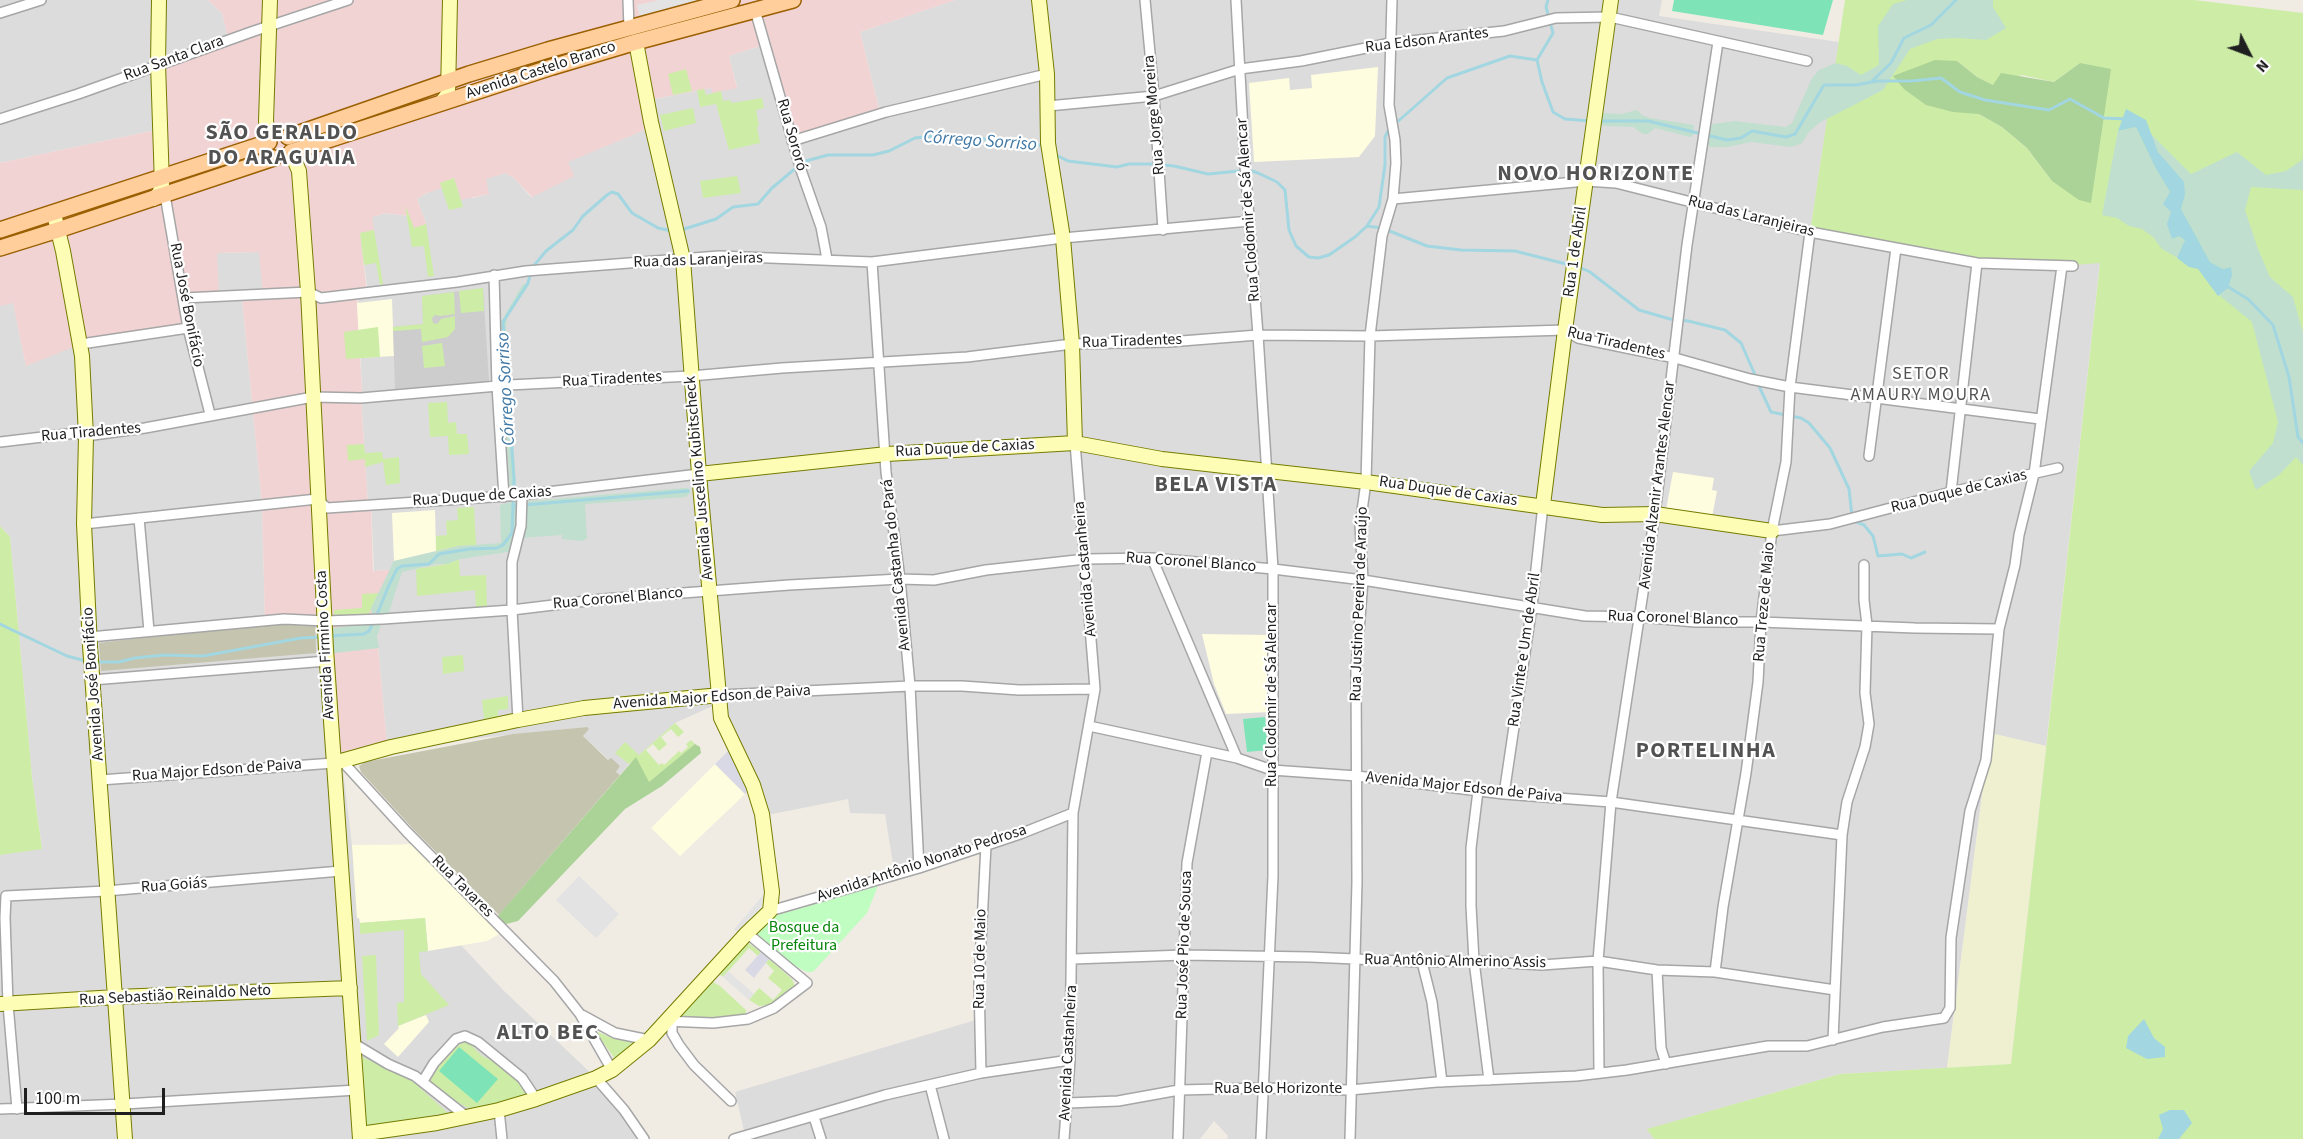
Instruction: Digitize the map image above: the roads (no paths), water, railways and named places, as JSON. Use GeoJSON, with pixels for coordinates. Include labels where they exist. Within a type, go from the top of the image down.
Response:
{"type":"FeatureCollection","features":[{"type":"Feature","properties":{"kind":"main road","name":"Avenida Castelo Branco"},"geometry":{"type":"LineString","coordinates":[[0,248],[274,158],[284,159],[289,145],[365,109],[448,80],[629,27],[732,0]]}},
{"type":"Feature","properties":{"kind":"main road","name":"Avenida Castelo Branco"},"geometry":{"type":"LineString","coordinates":[[289,145],[370,127],[755,5],[793,0]]}},
{"type":"Feature","properties":{"kind":"main road"},"geometry":{"type":"LineString","coordinates":[[365,109],[370,127]]}},
{"type":"Feature","properties":{"kind":"main road","name":"Avenida Castelo Branco"},"geometry":{"type":"LineString","coordinates":[[0,230],[269,142],[279,135],[289,145]]}},
{"type":"Feature","properties":{"kind":"main road"},"geometry":{"type":"LineString","coordinates":[[269,142],[268,148],[274,158]]}},
{"type":"Feature","properties":{"kind":"street"},"geometry":{"type":"LineString","coordinates":[[0,13],[41,0]]}},
{"type":"Feature","properties":{"kind":"street"},"geometry":{"type":"LineString","coordinates":[[159,0],[158,64],[162,177],[159,197]]}},
{"type":"Feature","properties":{"kind":"street"},"geometry":{"type":"LineString","coordinates":[[269,142],[266,121],[270,0]]}},
{"type":"Feature","properties":{"kind":"street","name":"Rua Santa Clara"},"geometry":{"type":"LineString","coordinates":[[0,118],[78,94],[158,64],[348,0]]}},
{"type":"Feature","properties":{"kind":"street"},"geometry":{"type":"LineString","coordinates":[[441,103],[448,94],[450,0]]}},
{"type":"Feature","properties":{"kind":"street"},"geometry":{"type":"LineString","coordinates":[[628,0],[629,27]]}},
{"type":"Feature","properties":{"kind":"street","name":"Avenida Castanheira"},"geometry":{"type":"LineString","coordinates":[[1039,0],[1047,74],[1048,143],[1063,238],[1072,344],[1075,443],[1095,689],[1073,813],[1073,959],[1068,1103],[1064,1139]]}},
{"type":"Feature","properties":{"kind":"street","name":"Rua Jorge Moreira"},"geometry":{"type":"LineString","coordinates":[[1145,0],[1163,230]]}},
{"type":"Feature","properties":{"kind":"street","name":"Rua Clodomir de Sá Alencar"},"geometry":{"type":"LineString","coordinates":[[1236,0],[1273,569],[1273,876],[1261,1139]]}},
{"type":"Feature","properties":{"kind":"street","name":"Rua Justino Pereira de Araújo"},"geometry":{"type":"LineString","coordinates":[[1350,1139],[1353,960],[1357,882],[1356,669],[1363,580],[1360,525],[1366,482],[1370,336],[1382,236],[1393,200],[1396,148],[1389,105],[1392,0]]}},
{"type":"Feature","properties":{"kind":"street","name":"Rua 1 de Abril"},"geometry":{"type":"LineString","coordinates":[[1544,505],[1573,266],[1611,0]]}},
{"type":"Feature","properties":{"kind":"street","name":"Rua Sororó"},"geometry":{"type":"LineString","coordinates":[[755,5],[799,166],[821,227],[827,259]]}},
{"type":"Feature","properties":{"kind":"street","name":"Rua Edson Arantes"},"geometry":{"type":"LineString","coordinates":[[1048,106],[1154,96],[1240,69],[1301,61],[1391,43],[1504,31],[1556,18],[1610,17],[1807,61]]}},
{"type":"Feature","properties":{"kind":"street","name":"Avenida Juscelino Kubitscheck"},"geometry":{"type":"LineString","coordinates":[[636,42],[651,122],[683,259],[699,474],[722,718],[753,785],[762,814],[772,892],[770,911]]}},
{"type":"Feature","properties":{"kind":"street","name":"Avenida Alzenir Arantes Alencar"},"geometry":{"type":"LineString","coordinates":[[1599,1073],[1598,961],[1611,802],[1641,616],[1693,203],[1718,42]]}},
{"type":"Feature","properties":{"kind":"street"},"geometry":{"type":"LineString","coordinates":[[792,141],[886,112],[1047,74]]}},
{"type":"Feature","properties":{"kind":"street"},"geometry":{"type":"LineString","coordinates":[[247,148],[261,134],[266,121]]}},
{"type":"Feature","properties":{"kind":"street","name":"Avenida Firmino Costa"},"geometry":{"type":"LineString","coordinates":[[289,145],[299,171],[309,292],[326,655],[338,762],[341,871],[360,1137]]}},
{"type":"Feature","properties":{"kind":"street","name":"Rua das Laranjeiras"},"geometry":{"type":"LineString","coordinates":[[1393,200],[1586,181],[1616,183],[1810,232],[1977,263],[2073,266]]}},
{"type":"Feature","properties":{"kind":"street","name":"Rua José Bonifácio"},"geometry":{"type":"LineString","coordinates":[[159,197],[210,414]]}},
{"type":"Feature","properties":{"kind":"street","name":"Avenida José Bonifácio"},"geometry":{"type":"LineString","coordinates":[[54,214],[81,344],[86,436],[84,524],[90,641],[125,1139]]}},
{"type":"Feature","properties":{"kind":"street","name":"Rua das Laranjeiras"},"geometry":{"type":"LineString","coordinates":[[184,298],[309,292],[321,298],[457,282],[526,271],[719,256],[872,262],[1063,238],[1250,220]]}},
{"type":"Feature","properties":{"kind":"street","name":"Rua Treze de Maio"},"geometry":{"type":"LineString","coordinates":[[1715,972],[1758,682],[1761,622],[1772,531],[1786,462],[1790,387],[1810,232]]}},
{"type":"Feature","properties":{"kind":"street"},"geometry":{"type":"LineString","coordinates":[[1869,456],[1896,248]]}},
{"type":"Feature","properties":{"kind":"street","name":"Avenida Castanha do Pará"},"geometry":{"type":"LineString","coordinates":[[872,262],[887,454],[886,472],[900,579],[910,686],[919,868]]}},
{"type":"Feature","properties":{"kind":"street"},"geometry":{"type":"LineString","coordinates":[[1951,492],[1977,263]]}},
{"type":"Feature","properties":{"kind":"street"},"geometry":{"type":"LineString","coordinates":[[1999,629],[2016,565],[2019,534],[2034,474],[2062,266]]}},
{"type":"Feature","properties":{"kind":"street"},"geometry":{"type":"LineString","coordinates":[[494,275],[513,496],[521,526],[512,562],[512,610],[518,720]]}},
{"type":"Feature","properties":{"kind":"street"},"geometry":{"type":"LineString","coordinates":[[81,344],[188,328]]}},
{"type":"Feature","properties":{"kind":"street","name":"Rua Tiradentes"},"geometry":{"type":"LineString","coordinates":[[0,442],[76,433],[86,436],[145,428],[210,414],[313,397],[361,398],[503,386],[691,376],[880,361],[967,357],[1072,344],[1169,342],[1258,334],[1370,336],[1565,330],[1578,338],[1675,358],[1750,379],[1790,387]]}},
{"type":"Feature","properties":{"kind":"street"},"geometry":{"type":"LineString","coordinates":[[1790,387],[2040,419]]}},
{"type":"Feature","properties":{"kind":"street","name":"Rua Duque de Caxias"},"geometry":{"type":"LineString","coordinates":[[84,524],[317,499],[327,508],[513,496],[887,454],[1075,443],[1162,459],[1366,482],[1544,505],[1602,515],[1655,514],[1772,531],[1830,524],[1951,492],[2058,468]]}},
{"type":"Feature","properties":{"kind":"street","name":"Rua Vinte e Um de Abril"},"geometry":{"type":"LineString","coordinates":[[1504,795],[1532,606],[1544,505]]}},
{"type":"Feature","properties":{"kind":"street"},"geometry":{"type":"LineString","coordinates":[[139,518],[149,632]]}},
{"type":"Feature","properties":{"kind":"street"},"geometry":{"type":"LineString","coordinates":[[1152,558],[1237,758]]}},
{"type":"Feature","properties":{"kind":"street","name":"Rua Coronel Blanco"},"geometry":{"type":"LineString","coordinates":[[325,624],[512,610],[603,599],[710,591],[900,579],[934,580],[986,570],[1086,559],[1152,558],[1363,580],[1585,616],[1641,616],[1695,622],[1999,629]]}},
{"type":"Feature","properties":{"kind":"street"},"geometry":{"type":"LineString","coordinates":[[1833,1040],[1842,835],[1847,802],[1865,747],[1869,724],[1865,693],[1867,625],[1864,565]]}},
{"type":"Feature","properties":{"kind":"street"},"geometry":{"type":"LineString","coordinates":[[90,641],[149,632],[284,619],[325,624]]}},
{"type":"Feature","properties":{"kind":"street","name":"Rua Belo Horizonte"},"geometry":{"type":"LineString","coordinates":[[1068,1103],[1118,1101],[1179,1090],[1263,1088],[1350,1090],[1442,1082],[1576,1076],[1666,1064],[1757,1047],[1807,1046],[1883,1028],[1944,1018],[1948,1014],[1951,1002],[1951,938],[1970,811],[1989,743],[1999,629]]}},
{"type":"Feature","properties":{"kind":"street"},"geometry":{"type":"LineString","coordinates":[[92,674],[326,655]]}},
{"type":"Feature","properties":{"kind":"street","name":"Avenida Major Edson de Paiva"},"geometry":{"type":"LineString","coordinates":[[338,762],[391,747],[584,708],[720,695],[910,686],[962,686],[1019,690],[1095,689]]}},
{"type":"Feature","properties":{"kind":"street","name":"Avenida Major Edson de Paiva"},"geometry":{"type":"LineString","coordinates":[[1089,726],[1237,758],[1272,770],[1357,776],[1504,795],[1611,802],[1842,835]]}},
{"type":"Feature","properties":{"kind":"street","name":"Rua José Pio de Sousa"},"geometry":{"type":"LineString","coordinates":[[1178,1139],[1187,863],[1207,752]]}},
{"type":"Feature","properties":{"kind":"street","name":"Rua Major Edson de Paiva"},"geometry":{"type":"LineString","coordinates":[[100,780],[338,762]]}},
{"type":"Feature","properties":{"kind":"street","name":"Rua Tavares"},"geometry":{"type":"LineString","coordinates":[[338,762],[554,981],[580,1014],[612,1070]]}},
{"type":"Feature","properties":{"kind":"street"},"geometry":{"type":"LineString","coordinates":[[1478,791],[1471,848],[1474,961],[1489,1080]]}},
{"type":"Feature","properties":{"kind":"street","name":"Avenida Antônio Nonato Pedrosa"},"geometry":{"type":"LineString","coordinates":[[770,911],[919,868],[1073,813]]}},
{"type":"Feature","properties":{"kind":"street","name":"Rua 10 de Maio"},"geometry":{"type":"LineString","coordinates":[[981,1073],[979,982],[986,845]]}},
{"type":"Feature","properties":{"kind":"street","name":"Rua Goiás"},"geometry":{"type":"LineString","coordinates":[[4,1004],[6,896],[106,891],[341,871]]}},
{"type":"Feature","properties":{"kind":"street"},"geometry":{"type":"LineString","coordinates":[[360,1137],[499,1110],[596,1078],[612,1070],[668,1022],[747,933],[770,911]]}},
{"type":"Feature","properties":{"kind":"street"},"geometry":{"type":"LineString","coordinates":[[668,1022],[732,1021],[760,1015],[774,1008],[807,983],[747,933]]}},
{"type":"Feature","properties":{"kind":"street","name":"Rua Antônio Almerino Assis"},"geometry":{"type":"LineString","coordinates":[[1073,959],[1184,955],[1422,962],[1474,961],[1542,965],[1598,961],[1657,970],[1715,972],[1835,990]]}},
{"type":"Feature","properties":{"kind":"street"},"geometry":{"type":"LineString","coordinates":[[1422,962],[1432,1002],[1442,1082]]}},
{"type":"Feature","properties":{"kind":"street"},"geometry":{"type":"LineString","coordinates":[[1657,970],[1661,1048],[1666,1064]]}},
{"type":"Feature","properties":{"kind":"street","name":"Rua Sebastião Reinaldo Neto"},"geometry":{"type":"LineString","coordinates":[[4,1004],[116,997],[350,988]]}},
{"type":"Feature","properties":{"kind":"street"},"geometry":{"type":"LineString","coordinates":[[4,1004],[17,1109]]}},
{"type":"Feature","properties":{"kind":"street","name":"Rua Tavares"},"geometry":{"type":"LineString","coordinates":[[580,1014],[615,1033],[649,1040]]}},
{"type":"Feature","properties":{"kind":"street"},"geometry":{"type":"LineString","coordinates":[[668,1022],[679,1045],[694,1065],[731,1101]]}},
{"type":"Feature","properties":{"kind":"street"},"geometry":{"type":"LineString","coordinates":[[423,1082],[434,1062],[456,1039],[465,1036],[478,1042],[522,1078],[536,1099]]}},
{"type":"Feature","properties":{"kind":"street"},"geometry":{"type":"LineString","coordinates":[[353,1043],[363,1051],[423,1082],[467,1117]]}},
{"type":"Feature","properties":{"kind":"street"},"geometry":{"type":"LineString","coordinates":[[734,1139],[885,1095],[981,1073],[1070,1060]]}},
{"type":"Feature","properties":{"kind":"street"},"geometry":{"type":"LineString","coordinates":[[596,1078],[624,1110],[644,1139]]}},
{"type":"Feature","properties":{"kind":"street"},"geometry":{"type":"LineString","coordinates":[[930,1085],[944,1139]]}},
{"type":"Feature","properties":{"kind":"street"},"geometry":{"type":"LineString","coordinates":[[0,1109],[357,1090]]}},
{"type":"Feature","properties":{"kind":"street"},"geometry":{"type":"LineString","coordinates":[[499,1110],[502,1139]]}},
{"type":"Feature","properties":{"kind":"street"},"geometry":{"type":"LineString","coordinates":[[814,1117],[821,1139]]}},
{"type":"Feature","properties":{"kind":"water"},"geometry":{"type":"Polygon","coordinates":[[[2126,109],[2146,120],[2158,152],[2184,182],[2185,195],[2181,209],[2210,262],[2223,269],[2231,267],[2232,275],[2228,288],[2218,296],[2198,269],[2189,267],[2177,258],[2185,240],[2179,236],[2172,239],[2167,224],[2171,212],[2163,204],[2170,192],[2136,127],[2118,131],[2126,109]]]}},
{"type":"Feature","properties":{"kind":"water"},"geometry":{"type":"Polygon","coordinates":[[[2144,1019],[2154,1038],[2165,1047],[2165,1057],[2147,1059],[2126,1048],[2128,1036],[2144,1019]]]}},
{"type":"Feature","properties":{"kind":"water"},"geometry":{"type":"Polygon","coordinates":[[[2170,1110],[2184,1110],[2192,1123],[2179,1139],[2158,1139],[2163,1129],[2159,1115],[2170,1110]]]}},
{"type":"Feature","properties":{"kind":"waterway"},"geometry":{"type":"LineString","coordinates":[[1537,60],[1553,33],[1546,7],[1548,0]]}},
{"type":"Feature","properties":{"kind":"waterway"},"geometry":{"type":"LineString","coordinates":[[1871,82],[1891,63],[1904,38],[1931,25],[1956,0]]}},
{"type":"Feature","properties":{"kind":"waterway","name":"Córrego Sorriso"},"geometry":{"type":"LineString","coordinates":[[1395,124],[1447,78],[1510,56],[1537,60]]}},
{"type":"Feature","properties":{"kind":"waterway","name":"Córrego Sorriso"},"geometry":{"type":"LineString","coordinates":[[1537,60],[1553,112],[1565,119],[1591,121]]}},
{"type":"Feature","properties":{"kind":"waterway","name":"Córrego Sorriso"},"geometry":{"type":"LineString","coordinates":[[1597,121],[1648,121],[1727,140],[1741,138],[1752,131],[1786,137],[1795,134],[1824,85],[1856,85],[1877,81],[1941,78],[1960,92],[1985,100],[2049,110],[2070,99],[2104,118],[2126,119]]}},
{"type":"Feature","properties":{"kind":"waterway","name":"Córrego Sorriso"},"geometry":{"type":"LineString","coordinates":[[1054,154],[1068,161],[1117,167],[1129,164],[1153,164],[1208,174],[1249,170],[1258,173],[1277,182],[1285,190],[1289,230],[1296,246],[1309,257],[1318,258],[1329,255],[1355,237],[1367,226],[1379,207],[1385,165],[1385,137],[1390,127]]}},
{"type":"Feature","properties":{"kind":"waterway","name":"Córrego Sorriso"},"geometry":{"type":"LineString","coordinates":[[802,162],[828,155],[873,155],[889,151],[915,138],[933,136],[1019,141],[1044,146]]}},
{"type":"Feature","properties":{"kind":"waterway","name":"Córrego Sorriso"},"geometry":{"type":"LineString","coordinates":[[681,230],[716,219],[733,207],[758,204],[772,188],[797,167]]}},
{"type":"Feature","properties":{"kind":"waterway","name":"Córrego Sorriso"},"geometry":{"type":"LineString","coordinates":[[376,617],[397,569],[402,566],[429,564],[439,554],[469,549],[497,548],[503,545],[512,533],[514,479],[503,322],[528,283],[532,268],[546,251],[573,230],[583,216],[612,192],[618,194],[632,213],[658,228],[672,231]]}},
{"type":"Feature","properties":{"kind":"waterway"},"geometry":{"type":"LineString","coordinates":[[1367,226],[1382,228],[1427,246],[1461,250],[1515,251],[1570,265]]}},
{"type":"Feature","properties":{"kind":"waterway"},"geometry":{"type":"LineString","coordinates":[[1579,267],[1590,272],[1639,310],[1725,330],[1741,343],[1756,377]]}},
{"type":"Feature","properties":{"kind":"waterway","name":"Córrego Sorriso"},"geometry":{"type":"LineString","coordinates":[[2225,285],[2248,299],[2273,325],[2289,377],[2298,437],[2303,443]]}},
{"type":"Feature","properties":{"kind":"waterway"},"geometry":{"type":"LineString","coordinates":[[1758,384],[1771,412],[1801,418],[1809,423],[1830,448],[1849,489],[1852,516]]}},
{"type":"Feature","properties":{"kind":"waterway"},"geometry":{"type":"LineString","coordinates":[[513,506],[688,491]]}},
{"type":"Feature","properties":{"kind":"waterway"},"geometry":{"type":"LineString","coordinates":[[1854,521],[1864,525],[1873,536],[1878,556],[1902,554],[1911,558],[1925,552]]}},
{"type":"Feature","properties":{"kind":"waterway","name":"Córrego Sorriso"},"geometry":{"type":"LineString","coordinates":[[329,636],[364,634],[369,631],[373,623]]}},
{"type":"Feature","properties":{"kind":"waterway","name":"Córrego Sorriso"},"geometry":{"type":"LineString","coordinates":[[0,624],[67,656],[86,661]]}},
{"type":"Feature","properties":{"kind":"waterway","name":"Córrego Sorriso"},"geometry":{"type":"LineString","coordinates":[[95,662],[119,662],[164,655],[203,656],[301,638],[323,637]]}},
{"type":"Feature","properties":{"kind":"district","name":"SÃO GERALDO DO ARAGUAIA"},"geometry":{"type":"Point","coordinates":[282,146]}},
{"type":"Feature","properties":{"kind":"district","name":"NOVO HORIZONTE"},"geometry":{"type":"Point","coordinates":[1596,175]}},
{"type":"Feature","properties":{"kind":"district","name":"SETOR AMAURY MOURA"},"geometry":{"type":"Point","coordinates":[1921,385]}},
{"type":"Feature","properties":{"kind":"district","name":"BELA VISTA"},"geometry":{"type":"Point","coordinates":[1216,486]}},
{"type":"Feature","properties":{"kind":"district","name":"PORTELINHA"},"geometry":{"type":"Point","coordinates":[1706,752]}},
{"type":"Feature","properties":{"kind":"district","name":"ALTO BEC"},"geometry":{"type":"Point","coordinates":[548,1034]}},
{"type":"Feature","properties":{"kind":"park label","name":"Bosque da Prefeitura"},"geometry":{"type":"Point","coordinates":[804,937]}}]}
